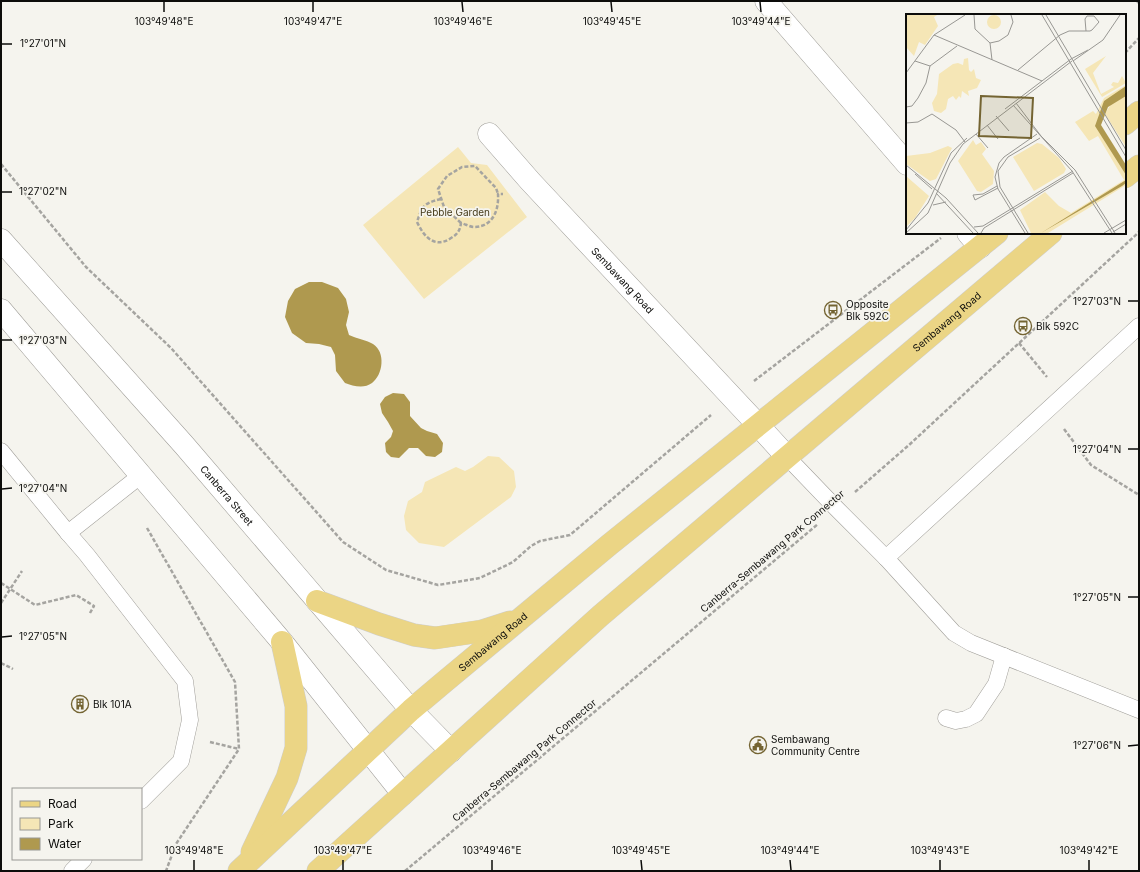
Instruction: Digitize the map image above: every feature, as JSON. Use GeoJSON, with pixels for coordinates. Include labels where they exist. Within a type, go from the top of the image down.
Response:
{"type":"FeatureCollection","features":[{"type":"Feature","properties":{"kind":"main road"},"geometry":{"type":"LineString","coordinates":[[1126,123],[1139,112]]}},
{"type":"Feature","properties":{"kind":"main road"},"geometry":{"type":"LineString","coordinates":[[1126,176],[1139,166]]}},
{"type":"Feature","properties":{"kind":"main road","name":"Sembawang Road"},"geometry":{"type":"LineString","coordinates":[[242,868],[411,710],[609,545],[758,425],[974,240],[994,234]]}},
{"type":"Feature","properties":{"kind":"main road","name":"Sembawang Road"},"geometry":{"type":"LineString","coordinates":[[318,871],[600,616],[788,458],[1050,234]]}},
{"type":"Feature","properties":{"kind":"main road"},"geometry":{"type":"LineString","coordinates":[[317,601],[414,635],[435,638],[482,631],[519,619]]}},
{"type":"Feature","properties":{"kind":"main road"},"geometry":{"type":"LineString","coordinates":[[242,868],[287,778],[296,748],[296,706],[282,642]]}},
{"type":"Feature","properties":{"kind":"street"},"geometry":{"type":"LineString","coordinates":[[766,1],[906,163]]}},
{"type":"Feature","properties":{"kind":"street","name":"Sembawang Road"},"geometry":{"type":"LineString","coordinates":[[489,134],[530,181],[733,397],[788,458]]}},
{"type":"Feature","properties":{"kind":"street","name":"Canberra Street"},"geometry":{"type":"LineString","coordinates":[[1,240],[184,445],[411,710],[451,751]]}},
{"type":"Feature","properties":{"kind":"street"},"geometry":{"type":"LineString","coordinates":[[1,310],[132,482],[282,642],[403,794]]}},
{"type":"Feature","properties":{"kind":"lane"},"geometry":{"type":"LineString","coordinates":[[886,558],[1139,326]]}},
{"type":"Feature","properties":{"kind":"lane"},"geometry":{"type":"LineString","coordinates":[[1,451],[87,555],[186,681],[190,720],[181,761],[142,800]]}},
{"type":"Feature","properties":{"kind":"lane"},"geometry":{"type":"LineString","coordinates":[[788,458],[886,558],[954,633],[971,644],[1139,710]]}},
{"type":"Feature","properties":{"kind":"lane"},"geometry":{"type":"LineString","coordinates":[[68,533],[132,482]]}},
{"type":"Feature","properties":{"kind":"lane"},"geometry":{"type":"LineString","coordinates":[[946,718],[956,721],[976,714],[996,684],[1004,656]]}},
{"type":"Feature","properties":{"kind":"lane"},"geometry":{"type":"LineString","coordinates":[[72,871],[83,860]]}},
{"type":"Feature","properties":{"kind":"path"},"geometry":{"type":"LineString","coordinates":[[1126,52],[1139,38]]}},
{"type":"Feature","properties":{"kind":"path"},"geometry":{"type":"LineString","coordinates":[[1,164],[86,267],[171,348],[343,542],[386,570],[438,585],[480,578],[513,562],[531,546],[540,541],[570,535],[718,408],[942,238]]}},
{"type":"Feature","properties":{"kind":"path"},"geometry":{"type":"LineString","coordinates":[[475,166],[496,188],[498,194],[497,213],[487,224],[474,227],[461,223],[444,207],[438,189],[447,176],[462,167],[475,166]]}},
{"type":"Feature","properties":{"kind":"path"},"geometry":{"type":"LineString","coordinates":[[498,194],[511,193],[530,181]]}},
{"type":"Feature","properties":{"kind":"path"},"geometry":{"type":"LineString","coordinates":[[441,199],[430,202],[421,208],[417,222],[422,232],[434,242],[445,243],[460,230],[461,223]]}},
{"type":"Feature","properties":{"kind":"path","name":"Canberra-Sembawang Park Connector"},"geometry":{"type":"LineString","coordinates":[[405,871],[909,445],[1139,232]]}},
{"type":"Feature","properties":{"kind":"path"},"geometry":{"type":"LineString","coordinates":[[132,482],[235,682],[239,748],[176,844],[166,871]]}},
{"type":"Feature","properties":{"kind":"path"},"geometry":{"type":"LineString","coordinates":[[1,603],[22,571]]}},
{"type":"Feature","properties":{"kind":"path"},"geometry":{"type":"LineString","coordinates":[[1,583],[35,605],[76,595],[94,606],[90,613]]}},
{"type":"Feature","properties":{"kind":"path"},"geometry":{"type":"LineString","coordinates":[[1,663],[13,670]]}},
{"type":"Feature","properties":{"kind":"green space","name":"Pebble Garden"},"geometry":{"type":"Polygon","coordinates":[[[458,147],[471,163],[487,165],[527,217],[424,299],[363,225],[458,147]]]}},
{"type":"Feature","properties":{"kind":"green space"},"geometry":{"type":"Polygon","coordinates":[[[488,456],[499,457],[514,471],[516,487],[511,497],[444,547],[419,543],[406,530],[404,516],[408,501],[422,492],[425,482],[456,467],[465,471],[488,456]]]}},
{"type":"Feature","properties":{"kind":"water"},"geometry":{"type":"Polygon","coordinates":[[[309,282],[322,282],[338,288],[346,299],[349,312],[346,325],[349,335],[373,344],[380,352],[382,364],[379,375],[369,385],[355,386],[345,383],[336,371],[335,355],[331,347],[306,343],[292,333],[285,317],[288,301],[295,289],[309,282]]]}},
{"type":"Feature","properties":{"kind":"water"},"geometry":{"type":"Polygon","coordinates":[[[393,393],[404,394],[410,402],[410,416],[421,428],[437,434],[443,443],[442,452],[435,457],[426,456],[418,448],[409,448],[399,458],[391,457],[386,452],[385,443],[391,437],[393,431],[382,413],[380,404],[385,397],[393,393]]]}},
{"type":"Feature","properties":{"kind":"place","name":"Opposite Blk 592C"},"geometry":{"type":"Point","coordinates":[833,310]}},
{"type":"Feature","properties":{"kind":"place","name":"Blk 592C"},"geometry":{"type":"Point","coordinates":[1023,326]}},
{"type":"Feature","properties":{"kind":"place","name":"Blk 101A"},"geometry":{"type":"Point","coordinates":[80,704]}},
{"type":"Feature","properties":{"kind":"place","name":"Sembawang Community Centre"},"geometry":{"type":"Point","coordinates":[758,745]}}]}
